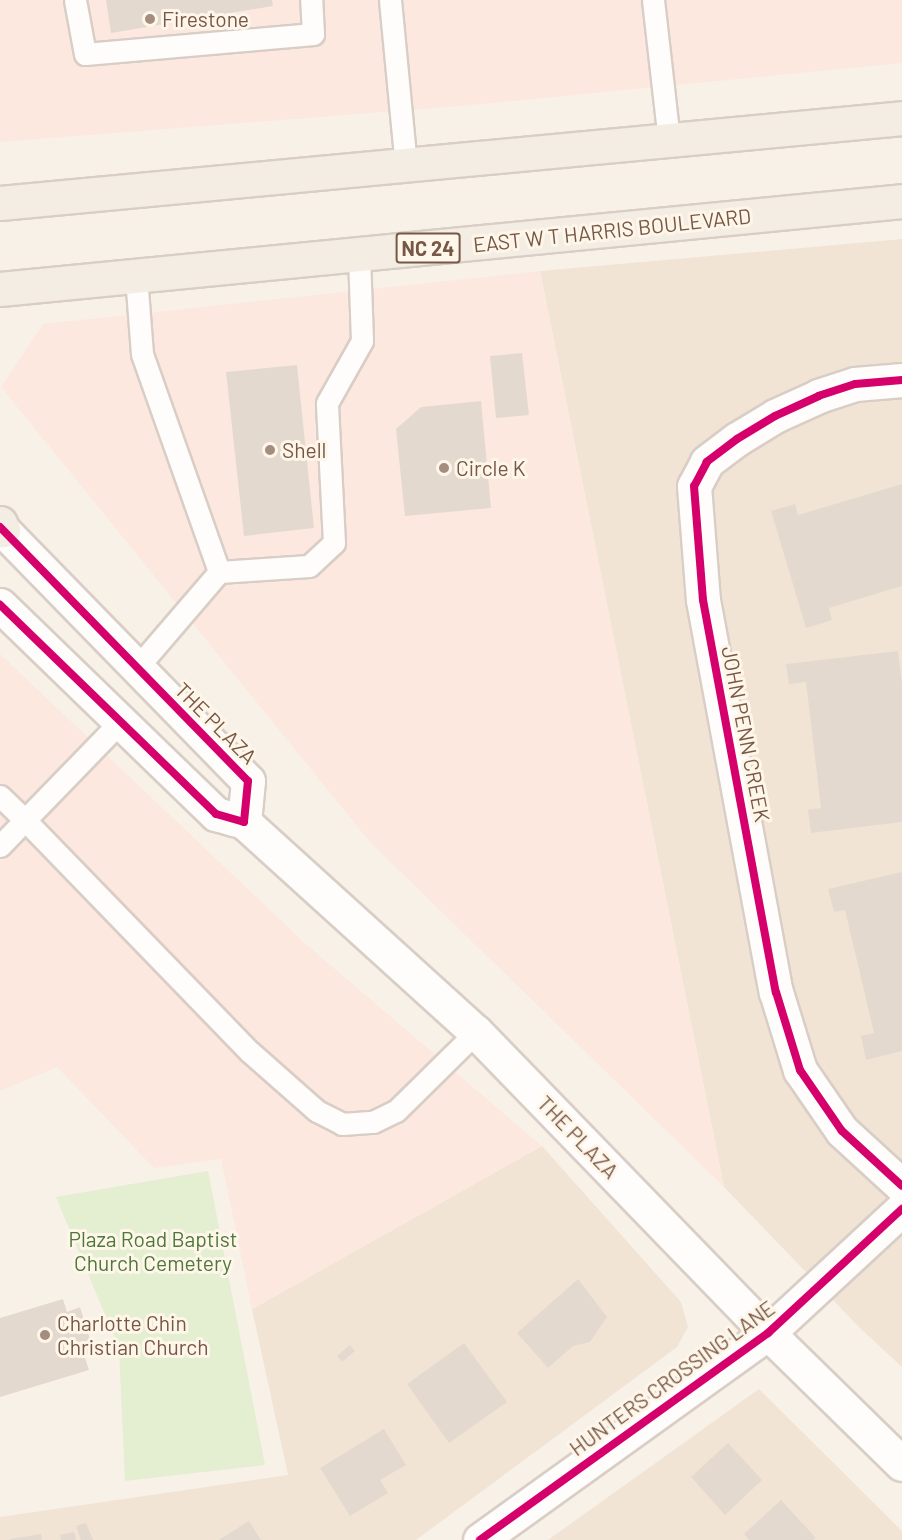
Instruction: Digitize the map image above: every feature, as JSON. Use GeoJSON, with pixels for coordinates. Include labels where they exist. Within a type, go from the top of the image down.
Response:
{"type":"FeatureCollection","features":[{"type":"Feature","properties":{"kind":"main road"},"geometry":{"type":"LineString","coordinates":[[0,203],[902,118]]}},
{"type":"Feature","properties":{"kind":"main road","name":"EAST W T HARRIS BOULEVARD"},"geometry":{"type":"LineString","coordinates":[[0,289],[902,201]]}},
{"type":"Feature","properties":{"kind":"main road","name":"JOHN PENN CREEK"},"geometry":{"type":"LineString","coordinates":[[902,380],[855,384],[819,396],[775,416],[737,439],[707,462],[694,486],[703,600],[776,992],[800,1070],[842,1131],[902,1186]]}},
{"type":"Feature","properties":{"kind":"main road","name":"THE PLAZA"},"geometry":{"type":"LineString","coordinates":[[1,527],[136,669],[248,781],[244,822]]}},
{"type":"Feature","properties":{"kind":"main road","name":"THE PLAZA"},"geometry":{"type":"LineString","coordinates":[[0,604],[216,814],[244,822],[476,1032],[768,1333],[902,1464]]}},
{"type":"Feature","properties":{"kind":"main road","name":"HUNTERS CROSSING LANE"},"geometry":{"type":"LineString","coordinates":[[480,1540],[768,1333],[902,1209]]}},
{"type":"Feature","properties":{"kind":"lane"},"geometry":{"type":"LineString","coordinates":[[75,0],[85,54],[314,34],[311,0]]}},
{"type":"Feature","properties":{"kind":"lane"},"geometry":{"type":"LineString","coordinates":[[390,0],[406,165]]}},
{"type":"Feature","properties":{"kind":"lane"},"geometry":{"type":"LineString","coordinates":[[653,0],[669,140]]}},
{"type":"Feature","properties":{"kind":"lane"},"geometry":{"type":"LineString","coordinates":[[136,669],[219,572],[309,566],[334,543],[327,403],[362,341],[359,255]]}},
{"type":"Feature","properties":{"kind":"lane"},"geometry":{"type":"LineString","coordinates":[[136,276],[142,354],[219,572]]}},
{"type":"Feature","properties":{"kind":"lane"},"geometry":{"type":"LineString","coordinates":[[0,846],[120,722]]}},
{"type":"Feature","properties":{"kind":"lane"},"geometry":{"type":"LineString","coordinates":[[0,796],[250,1052],[317,1111],[342,1124],[373,1122],[396,1111],[476,1032]]}},
{"type":"Feature","properties":{"kind":"shaded area"},"geometry":{"type":"Polygon","coordinates":[[[0,0],[902,0],[902,63],[461,106],[0,142],[0,0]]]}},
{"type":"Feature","properties":{"kind":"shaded area"},"geometry":{"type":"Polygon","coordinates":[[[902,239],[902,1367],[860,1328],[724,1187],[540,271],[902,239]]]}},
{"type":"Feature","properties":{"kind":"shaded area"},"geometry":{"type":"Polygon","coordinates":[[[540,271],[724,1187],[370,842],[1,387],[43,324],[540,271]]]}},
{"type":"Feature","properties":{"kind":"shaded area"},"geometry":{"type":"Polygon","coordinates":[[[0,654],[308,946],[542,1146],[252,1309],[221,1159],[154,1168],[57,1067],[0,1091],[0,654]]]}},
{"type":"Feature","properties":{"kind":"shaded area"},"geometry":{"type":"Polygon","coordinates":[[[542,1146],[681,1302],[688,1327],[677,1347],[416,1540],[0,1540],[0,1517],[288,1475],[252,1309],[542,1146]]]}},
{"type":"Feature","properties":{"kind":"shaded area"},"geometry":{"type":"Polygon","coordinates":[[[759,1389],[902,1531],[902,1540],[548,1540],[759,1389]]]}},
{"type":"Feature","properties":{"kind":"green space","name":"Plaza Road Baptist Church Cemetery"},"geometry":{"type":"Polygon","coordinates":[[[208,1171],[265,1465],[125,1481],[119,1348],[56,1197],[208,1171]]]}},
{"type":"Feature","properties":{"kind":"building","name":"Firestone"},"geometry":{"type":"Polygon","coordinates":[[[106,0],[272,0],[273,6],[111,33],[106,0]]]}},
{"type":"Feature","properties":{"kind":"building"},"geometry":{"type":"Polygon","coordinates":[[[522,353],[529,415],[496,418],[490,356],[522,353]]]}},
{"type":"Feature","properties":{"kind":"building","name":"Shell"},"geometry":{"type":"Polygon","coordinates":[[[297,365],[314,528],[244,536],[226,372],[297,365]]]}},
{"type":"Feature","properties":{"kind":"building","name":"Circle K"},"geometry":{"type":"Polygon","coordinates":[[[481,401],[491,508],[405,516],[396,429],[421,407],[481,401]]]}},
{"type":"Feature","properties":{"kind":"building"},"geometry":{"type":"Polygon","coordinates":[[[902,484],[902,586],[829,608],[832,620],[806,628],[771,511],[795,504],[798,515],[902,484]]]}},
{"type":"Feature","properties":{"kind":"building"},"geometry":{"type":"Polygon","coordinates":[[[898,651],[902,684],[902,822],[811,833],[808,810],[821,808],[806,682],[789,684],[786,664],[898,651]]]}},
{"type":"Feature","properties":{"kind":"building"},"geometry":{"type":"Polygon","coordinates":[[[902,872],[902,1051],[866,1060],[861,1036],[874,1033],[845,910],[834,912],[828,889],[902,872]]]}},
{"type":"Feature","properties":{"kind":"building"},"geometry":{"type":"Polygon","coordinates":[[[578,1279],[607,1317],[590,1342],[573,1346],[548,1368],[517,1333],[578,1279]]]}},
{"type":"Feature","properties":{"kind":"building","name":"Charlotte Chin Christian Church"},"geometry":{"type":"Polygon","coordinates":[[[63,1299],[67,1312],[80,1307],[94,1352],[84,1355],[89,1370],[0,1397],[0,1318],[63,1299]]]}},
{"type":"Feature","properties":{"kind":"building"},"geometry":{"type":"Polygon","coordinates":[[[464,1343],[507,1402],[449,1443],[407,1384],[464,1343]]]}},
{"type":"Feature","properties":{"kind":"building"},"geometry":{"type":"Polygon","coordinates":[[[350,1345],[355,1351],[342,1362],[337,1356],[350,1345]]]}},
{"type":"Feature","properties":{"kind":"building"},"geometry":{"type":"Polygon","coordinates":[[[384,1429],[406,1465],[380,1480],[388,1493],[350,1516],[320,1468],[384,1429]]]}},
{"type":"Feature","properties":{"kind":"building"},"geometry":{"type":"Polygon","coordinates":[[[728,1443],[762,1480],[725,1515],[691,1477],[728,1443]]]}},
{"type":"Feature","properties":{"kind":"building"},"geometry":{"type":"Polygon","coordinates":[[[781,1500],[816,1538],[813,1540],[749,1540],[744,1534],[781,1500]]]}},
{"type":"Feature","properties":{"kind":"building"},"geometry":{"type":"Polygon","coordinates":[[[249,1521],[261,1540],[219,1540],[249,1521]]]}},
{"type":"Feature","properties":{"kind":"building"},"geometry":{"type":"Polygon","coordinates":[[[86,1523],[93,1540],[81,1540],[76,1526],[86,1523]]]}},
{"type":"Feature","properties":{"kind":"building"},"geometry":{"type":"Polygon","coordinates":[[[74,1532],[76,1540],[61,1540],[60,1535],[74,1532]]]}},
{"type":"Feature","properties":{"kind":"building"},"geometry":{"type":"Polygon","coordinates":[[[41,1534],[42,1540],[10,1540],[10,1539],[41,1534]]]}},
{"type":"Feature","properties":{"kind":"cycle path"},"geometry":{"type":"LineString","coordinates":[[902,380],[855,384],[819,396],[775,416],[737,439],[707,462],[694,486],[703,600],[776,992],[800,1070],[842,1131],[902,1186]]}},
{"type":"Feature","properties":{"kind":"cycle path"},"geometry":{"type":"LineString","coordinates":[[0,527],[248,781],[244,822],[216,814],[0,605]]}},
{"type":"Feature","properties":{"kind":"cycle path"},"geometry":{"type":"LineString","coordinates":[[480,1540],[768,1333],[902,1209]]}},
{"type":"Feature","properties":{"kind":"place","name":"Firestone"},"geometry":{"type":"Point","coordinates":[150,19]}},
{"type":"Feature","properties":{"kind":"place","name":"Shell"},"geometry":{"type":"Point","coordinates":[270,450]}},
{"type":"Feature","properties":{"kind":"place","name":"Circle K"},"geometry":{"type":"Point","coordinates":[444,468]}},
{"type":"Feature","properties":{"kind":"place","name":"Charlotte Chin Christian Church"},"geometry":{"type":"Point","coordinates":[45,1335]}}]}
